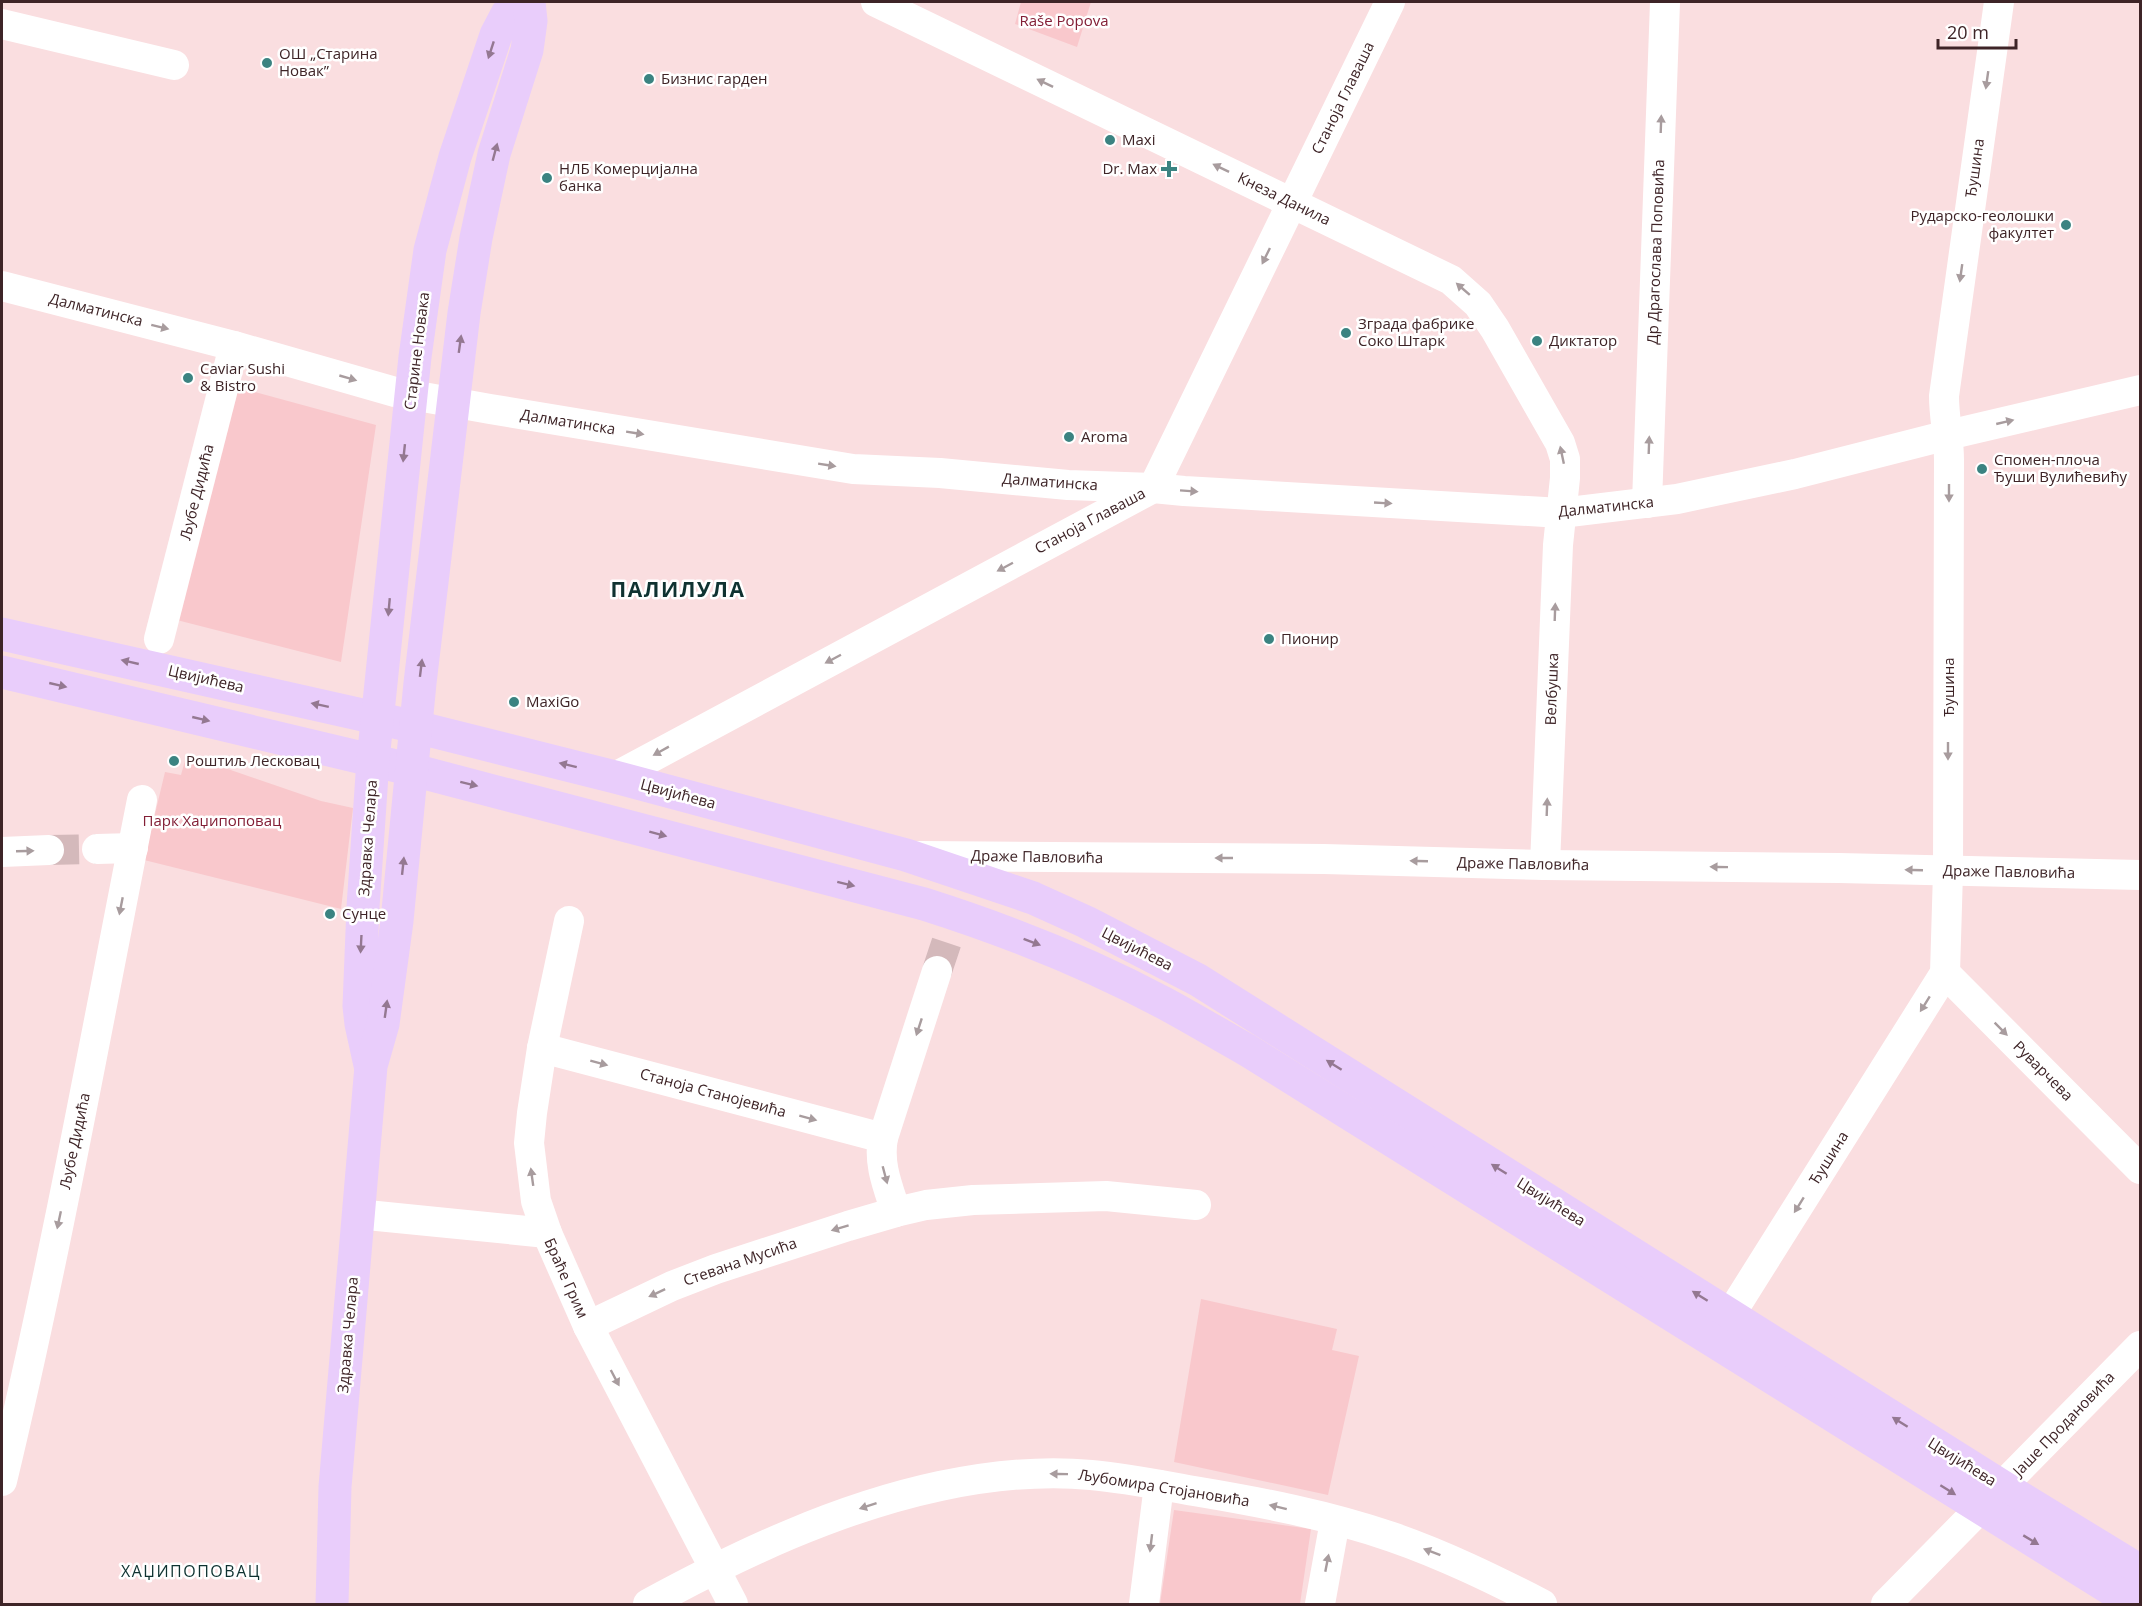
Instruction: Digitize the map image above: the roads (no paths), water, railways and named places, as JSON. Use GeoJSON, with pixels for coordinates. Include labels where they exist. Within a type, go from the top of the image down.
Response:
{"type":"FeatureCollection","features":[{"type":"Feature","properties":{"kind":"main road","name":"Старине Новака"},"geometry":{"type":"LineString","coordinates":[[377,718],[411,395],[430,250],[455,157],[496,35],[507,14],[522,2]]}},
{"type":"Feature","properties":{"kind":"main road"},"geometry":{"type":"LineString","coordinates":[[416,727],[453,402],[476,238],[494,154],[526,50],[531,21],[529,2]]}},
{"type":"Feature","properties":{"kind":"main road","name":"Цвијићева"},"geometry":{"type":"LineString","coordinates":[[2,634],[416,727],[615,777],[906,855],[1033,898],[1086,922],[1198,980],[1730,1315],[1992,1498],[2135,1605]]}},
{"type":"Feature","properties":{"kind":"main road","name":"Цвијићева"},"geometry":{"type":"LineString","coordinates":[[2,672],[373,760],[924,904],[953,923],[1070,957],[1166,1003],[1247,1050],[1992,1498],[2140,1571]]}},
{"type":"Feature","properties":{"kind":"main road","name":"Здравка Челара"},"geometry":{"type":"LineString","coordinates":[[371,1066],[359,1006],[363,907],[377,718]]}},
{"type":"Feature","properties":{"kind":"main road","name":"Здравка Челара"},"geometry":{"type":"LineString","coordinates":[[332,1605],[335,1487],[371,1066],[386,1008],[416,727]]}},
{"type":"Feature","properties":{"kind":"street","name":"Кнеза Данила"},"geometry":{"type":"LineString","coordinates":[[876,2],[1451,280],[1478,304],[1514,360],[1560,443],[1565,469],[1560,513]]}},
{"type":"Feature","properties":{"kind":"street","name":"Станоја Главаша"},"geometry":{"type":"LineString","coordinates":[[615,777],[1153,488],[1390,2]]}},
{"type":"Feature","properties":{"kind":"street","name":"Др Драгослава Поповића"},"geometry":{"type":"LineString","coordinates":[[1647,503],[1665,2]]}},
{"type":"Feature","properties":{"kind":"street","name":"Ђушина"},"geometry":{"type":"LineString","coordinates":[[1730,1315],[1945,973],[1948,872],[1949,460],[1944,396],[2000,2]]}},
{"type":"Feature","properties":{"kind":"street"},"geometry":{"type":"LineString","coordinates":[[2,24],[174,65]]}},
{"type":"Feature","properties":{"kind":"street","name":"Далматинска"},"geometry":{"type":"LineString","coordinates":[[2,286],[411,395],[853,469],[940,473],[1068,485],[1153,488],[1560,513],[1677,499],[1795,474],[2140,390]]}},
{"type":"Feature","properties":{"kind":"street","name":"Љубе Дидића"},"geometry":{"type":"LineString","coordinates":[[159,639],[234,346]]}},
{"type":"Feature","properties":{"kind":"street","name":"Велбушка"},"geometry":{"type":"LineString","coordinates":[[1545,865],[1560,513]]}},
{"type":"Feature","properties":{"kind":"street","name":"Љубе Дидића"},"geometry":{"type":"LineString","coordinates":[[2,1481],[12,1397],[82,1110],[142,800]]}},
{"type":"Feature","properties":{"kind":"street"},"geometry":{"type":"LineString","coordinates":[[97,849],[133,848]]}},
{"type":"Feature","properties":{"kind":"street"},"geometry":{"type":"LineString","coordinates":[[2,852],[49,850]]}},
{"type":"Feature","properties":{"kind":"street","name":"Драже Павловића"},"geometry":{"type":"LineString","coordinates":[[906,855],[1324,859],[2140,875]]}},
{"type":"Feature","properties":{"kind":"street","name":"Браће Грим"},"geometry":{"type":"LineString","coordinates":[[569,921],[535,1088],[529,1143],[536,1201],[547,1233],[588,1326],[733,1605]]}},
{"type":"Feature","properties":{"kind":"street"},"geometry":{"type":"LineString","coordinates":[[896,1212],[881,1162],[883,1138],[937,971]]}},
{"type":"Feature","properties":{"kind":"street","name":"Руварчева"},"geometry":{"type":"LineString","coordinates":[[1945,973],[2140,1169]]}},
{"type":"Feature","properties":{"kind":"street","name":"Станоја Станојевића"},"geometry":{"type":"LineString","coordinates":[[542,1048],[883,1138]]}},
{"type":"Feature","properties":{"kind":"street","name":"Стевана Мусића"},"geometry":{"type":"LineString","coordinates":[[588,1326],[672,1286],[716,1269],[896,1212],[926,1206],[973,1200],[1106,1196],[1196,1205]]}},
{"type":"Feature","properties":{"kind":"street"},"geometry":{"type":"LineString","coordinates":[[357,1214],[547,1233]]}},
{"type":"Feature","properties":{"kind":"street","name":"Јаше Продановића"},"geometry":{"type":"LineString","coordinates":[[1886,1605],[2140,1346]]}},
{"type":"Feature","properties":{"kind":"street","name":"Љубомира Стојановића"},"geometry":{"type":"LineString","coordinates":[[648,1605],[714,1568],[780,1539],[864,1507],[943,1486],[1046,1473],[1089,1474],[1159,1485],[1247,1500],[1335,1521],[1392,1537],[1453,1561],[1542,1605]]}},
{"type":"Feature","properties":{"kind":"street"},"geometry":{"type":"LineString","coordinates":[[1144,1605],[1159,1485]]}},
{"type":"Feature","properties":{"kind":"street"},"geometry":{"type":"LineString","coordinates":[[1320,1605],[1335,1521]]}},
{"type":"Feature","properties":{"kind":"tunnel"},"geometry":{"type":"LineString","coordinates":[[49,850],[97,849]]}},
{"type":"Feature","properties":{"kind":"tunnel"},"geometry":{"type":"LineString","coordinates":[[937,971],[950,932]]}},
{"type":"Feature","properties":{"kind":"place","name":"ОШ „Старина Новак”"},"geometry":{"type":"Point","coordinates":[267,63]}},
{"type":"Feature","properties":{"kind":"place","name":"Бизнис гарден"},"geometry":{"type":"Point","coordinates":[649,79]}},
{"type":"Feature","properties":{"kind":"place","name":"Maxi"},"geometry":{"type":"Point","coordinates":[1110,140]}},
{"type":"Feature","properties":{"kind":"place","name":"Dr. Max"},"geometry":{"type":"Point","coordinates":[1169,169]}},
{"type":"Feature","properties":{"kind":"place","name":"НЛБ Комерцијална банка"},"geometry":{"type":"Point","coordinates":[547,178]}},
{"type":"Feature","properties":{"kind":"place","name":"Рударско-геолошки факултет"},"geometry":{"type":"Point","coordinates":[2066,225]}},
{"type":"Feature","properties":{"kind":"place","name":"Зграда фабрике Соко Штарк"},"geometry":{"type":"Point","coordinates":[1346,333]}},
{"type":"Feature","properties":{"kind":"place","name":"Диктатор"},"geometry":{"type":"Point","coordinates":[1537,341]}},
{"type":"Feature","properties":{"kind":"place","name":"Caviar Sushi & Bistro"},"geometry":{"type":"Point","coordinates":[188,378]}},
{"type":"Feature","properties":{"kind":"place","name":"Aroma"},"geometry":{"type":"Point","coordinates":[1069,437]}},
{"type":"Feature","properties":{"kind":"place","name":"Спомен-плоча Ђуши Вулићевићу"},"geometry":{"type":"Point","coordinates":[1982,469]}},
{"type":"Feature","properties":{"kind":"place","name":"Пионир"},"geometry":{"type":"Point","coordinates":[1269,639]}},
{"type":"Feature","properties":{"kind":"place","name":"MaxiGo"},"geometry":{"type":"Point","coordinates":[514,702]}},
{"type":"Feature","properties":{"kind":"place","name":"Роштиљ Лесковац"},"geometry":{"type":"Point","coordinates":[174,761]}},
{"type":"Feature","properties":{"kind":"place","name":"Сунце"},"geometry":{"type":"Point","coordinates":[330,914]}},
{"type":"Feature","properties":{"kind":"district","name":"ПАЛИЛУЛА"},"geometry":{"type":"Point","coordinates":[678,590]}},
{"type":"Feature","properties":{"kind":"district","name":"ХАЏИПОПОВАЦ"},"geometry":{"type":"Point","coordinates":[191,1571]}},
{"type":"Feature","properties":{"kind":"park label","name":"Raše Popova"},"geometry":{"type":"Point","coordinates":[1064,21]}},
{"type":"Feature","properties":{"kind":"park label","name":"Парк Хаџипоповац"},"geometry":{"type":"Point","coordinates":[212,821]}}]}
